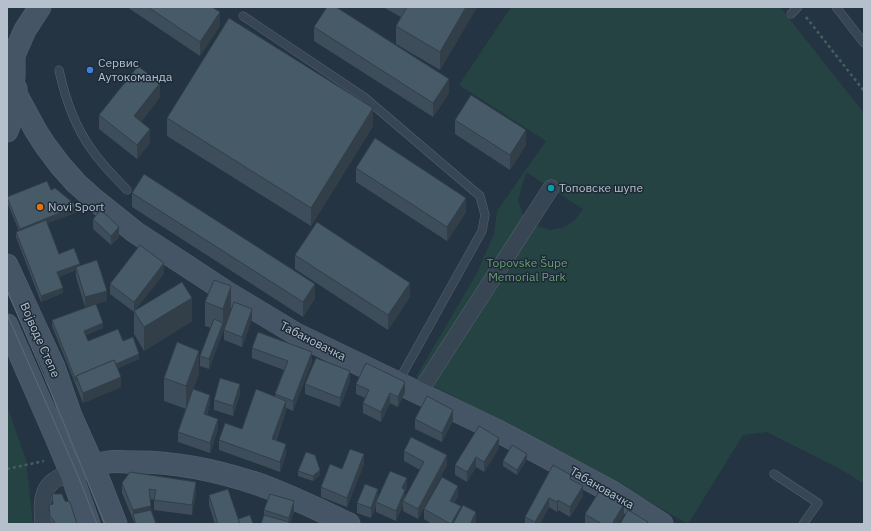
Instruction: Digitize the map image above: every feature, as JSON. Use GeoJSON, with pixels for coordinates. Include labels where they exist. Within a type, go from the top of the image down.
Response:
{"type":"FeatureCollection","features":[{"type":"Feature","properties":{"kind":"street"},"geometry":{"type":"LineString","coordinates":[[7,131],[11,124],[15,109],[12,77],[14,55],[25,30],[40,7]]}},
{"type":"Feature","properties":{"kind":"street","name":"Табановачка"},"geometry":{"type":"LineString","coordinates":[[12,77],[36,131],[60,165],[76,183],[95,200],[135,232],[228,293],[296,334],[496,430],[605,489],[662,524]]}},
{"type":"Feature","properties":{"kind":"street"},"geometry":{"type":"LineString","coordinates":[[419,393],[551,188]]}},
{"type":"Feature","properties":{"kind":"street","name":"Војводе Степе"},"geometry":{"type":"LineString","coordinates":[[7,264],[54,367],[71,416],[93,465],[116,524]]}},
{"type":"Feature","properties":{"kind":"street","name":"Војводе Степе"},"geometry":{"type":"LineString","coordinates":[[7,290],[41,369],[71,416]]}},
{"type":"Feature","properties":{"kind":"street","name":"Војводе Степе"},"geometry":{"type":"LineString","coordinates":[[7,325],[90,524]]}},
{"type":"Feature","properties":{"kind":"street"},"geometry":{"type":"LineString","coordinates":[[43,524],[42,501],[47,486],[54,480],[70,473],[93,465],[110,462],[176,464],[209,470],[258,484],[293,498],[349,524]]}},
{"type":"Feature","properties":{"kind":"street","name":"Војводе Степе"},"geometry":{"type":"LineString","coordinates":[[70,473],[88,501],[97,524]]}},
{"type":"Feature","properties":{"kind":"lane"},"geometry":{"type":"LineString","coordinates":[[791,14],[798,7]]}},
{"type":"Feature","properties":{"kind":"lane"},"geometry":{"type":"LineString","coordinates":[[836,7],[864,43]]}},
{"type":"Feature","properties":{"kind":"lane"},"geometry":{"type":"LineString","coordinates":[[243,16],[364,97],[480,196],[485,215],[482,231],[398,383]]}},
{"type":"Feature","properties":{"kind":"lane"},"geometry":{"type":"LineString","coordinates":[[59,70],[67,99],[80,131],[106,168],[127,190]]}},
{"type":"Feature","properties":{"kind":"lane"},"geometry":{"type":"LineString","coordinates":[[774,474],[818,503],[803,524]]}},
{"type":"Feature","properties":{"kind":"path"},"geometry":{"type":"LineString","coordinates":[[798,7],[864,91]]}},
{"type":"Feature","properties":{"kind":"path"},"geometry":{"type":"LineString","coordinates":[[7,469],[50,460]]}},
{"type":"Feature","properties":{"kind":"green space","name":"Topovske Šupe Memorial Park"},"geometry":{"type":"Polygon","coordinates":[[[511,7],[780,7],[864,113],[864,484],[842,470],[767,432],[743,435],[688,524],[588,467],[416,377],[477,273],[494,234],[497,211],[546,141],[459,85],[511,7]],[[526,172],[518,200],[526,219],[535,225],[550,230],[562,228],[574,221],[583,209],[526,172]]]}},
{"type":"Feature","properties":{"kind":"green space"},"geometry":{"type":"Polygon","coordinates":[[[7,406],[26,460],[33,524],[7,524],[7,406]]]}},
{"type":"Feature","properties":{"kind":"building"},"geometry":{"type":"Polygon","coordinates":[[[148,7],[212,7],[220,12],[200,42],[148,7]]]}},
{"type":"Feature","properties":{"kind":"building"},"geometry":{"type":"Polygon","coordinates":[[[327,7],[336,7],[449,79],[433,103],[314,27],[327,7]]]}},
{"type":"Feature","properties":{"kind":"building"},"geometry":{"type":"Polygon","coordinates":[[[407,7],[466,7],[440,52],[396,26],[407,7]]]}},
{"type":"Feature","properties":{"kind":"building"},"geometry":{"type":"Polygon","coordinates":[[[229,18],[373,108],[311,208],[167,118],[229,18]]]}},
{"type":"Feature","properties":{"kind":"building"},"geometry":{"type":"Polygon","coordinates":[[[138,66],[160,83],[134,116],[150,129],[137,145],[99,115],[138,66]]]}},
{"type":"Feature","properties":{"kind":"building"},"geometry":{"type":"Polygon","coordinates":[[[471,95],[526,130],[510,155],[455,120],[471,95]]]}},
{"type":"Feature","properties":{"kind":"building"},"geometry":{"type":"Polygon","coordinates":[[[375,138],[466,198],[447,227],[356,168],[375,138]]]}},
{"type":"Feature","properties":{"kind":"building"},"geometry":{"type":"Polygon","coordinates":[[[144,174],[315,284],[303,302],[132,193],[144,174]]]}},
{"type":"Feature","properties":{"kind":"building","name":"Novi Sport"},"geometry":{"type":"Polygon","coordinates":[[[47,181],[51,190],[55,188],[77,206],[20,229],[7,197],[47,181]]]}},
{"type":"Feature","properties":{"kind":"building"},"geometry":{"type":"Polygon","coordinates":[[[101,210],[119,227],[111,236],[93,219],[101,210]]]}},
{"type":"Feature","properties":{"kind":"building"},"geometry":{"type":"Polygon","coordinates":[[[46,220],[59,254],[74,248],[80,264],[57,272],[63,288],[41,296],[16,232],[46,220]]]}},
{"type":"Feature","properties":{"kind":"building"},"geometry":{"type":"Polygon","coordinates":[[[317,222],[410,283],[388,315],[295,255],[317,222]]]}},
{"type":"Feature","properties":{"kind":"building"},"geometry":{"type":"Polygon","coordinates":[[[140,245],[164,263],[134,302],[110,284],[140,245]]]}},
{"type":"Feature","properties":{"kind":"building"},"geometry":{"type":"Polygon","coordinates":[[[97,260],[107,291],[85,297],[76,267],[97,260]]]}},
{"type":"Feature","properties":{"kind":"building"},"geometry":{"type":"Polygon","coordinates":[[[214,280],[231,286],[223,309],[205,302],[214,280]]]}},
{"type":"Feature","properties":{"kind":"building"},"geometry":{"type":"Polygon","coordinates":[[[182,282],[192,298],[144,327],[134,311],[182,282]]]}},
{"type":"Feature","properties":{"kind":"building"},"geometry":{"type":"Polygon","coordinates":[[[234,302],[252,309],[242,337],[224,330],[234,302]]]}},
{"type":"Feature","properties":{"kind":"building"},"geometry":{"type":"Polygon","coordinates":[[[96,304],[103,323],[84,331],[88,341],[118,329],[123,341],[133,337],[139,354],[116,364],[114,360],[76,376],[76,381],[52,320],[96,304]]]}},
{"type":"Feature","properties":{"kind":"building"},"geometry":{"type":"Polygon","coordinates":[[[214,319],[223,323],[209,359],[200,356],[214,319]]]}},
{"type":"Feature","properties":{"kind":"building"},"geometry":{"type":"Polygon","coordinates":[[[258,332],[312,352],[293,401],[275,394],[288,361],[252,348],[258,332]]]}},
{"type":"Feature","properties":{"kind":"building"},"geometry":{"type":"Polygon","coordinates":[[[177,342],[199,351],[186,386],[164,378],[177,342]]]}},
{"type":"Feature","properties":{"kind":"building"},"geometry":{"type":"Polygon","coordinates":[[[316,358],[350,371],[340,398],[305,384],[316,358]]]}},
{"type":"Feature","properties":{"kind":"building"},"geometry":{"type":"Polygon","coordinates":[[[114,360],[121,377],[83,393],[76,376],[114,360]]]}},
{"type":"Feature","properties":{"kind":"building"},"geometry":{"type":"Polygon","coordinates":[[[366,363],[405,382],[398,397],[390,393],[381,412],[363,403],[369,390],[356,384],[366,363]]]}},
{"type":"Feature","properties":{"kind":"building"},"geometry":{"type":"Polygon","coordinates":[[[220,378],[240,384],[233,406],[214,400],[220,378]]]}},
{"type":"Feature","properties":{"kind":"building"},"geometry":{"type":"Polygon","coordinates":[[[193,389],[210,395],[204,414],[218,419],[210,443],[178,432],[193,389]]]}},
{"type":"Feature","properties":{"kind":"building"},"geometry":{"type":"Polygon","coordinates":[[[256,389],[286,401],[272,439],[286,444],[280,462],[219,440],[225,423],[242,429],[256,389]]]}},
{"type":"Feature","properties":{"kind":"building"},"geometry":{"type":"Polygon","coordinates":[[[427,396],[453,410],[442,433],[415,419],[427,396]]]}},
{"type":"Feature","properties":{"kind":"building"},"geometry":{"type":"Polygon","coordinates":[[[479,426],[499,438],[484,462],[476,457],[467,472],[455,465],[479,426]]]}},
{"type":"Feature","properties":{"kind":"building"},"geometry":{"type":"Polygon","coordinates":[[[411,437],[447,455],[418,509],[403,501],[424,462],[404,451],[411,437]]]}},
{"type":"Feature","properties":{"kind":"building"},"geometry":{"type":"Polygon","coordinates":[[[512,445],[527,454],[517,470],[503,461],[512,445]]]}},
{"type":"Feature","properties":{"kind":"building"},"geometry":{"type":"Polygon","coordinates":[[[350,449],[364,454],[347,498],[321,487],[330,464],[342,469],[350,449]]]}},
{"type":"Feature","properties":{"kind":"building"},"geometry":{"type":"Polygon","coordinates":[[[306,452],[315,455],[320,470],[313,476],[298,471],[306,452]]]}},
{"type":"Feature","properties":{"kind":"building"},"geometry":{"type":"Polygon","coordinates":[[[553,465],[571,475],[570,479],[583,486],[570,507],[558,500],[557,502],[549,498],[535,522],[525,517],[553,465]]]}},
{"type":"Feature","properties":{"kind":"building"},"geometry":{"type":"Polygon","coordinates":[[[390,471],[407,478],[402,488],[405,490],[396,511],[376,502],[390,471]]]}},
{"type":"Feature","properties":{"kind":"building"},"geometry":{"type":"Polygon","coordinates":[[[130,472],[196,482],[192,505],[154,500],[156,490],[149,489],[151,506],[133,510],[122,483],[130,472]]]}},
{"type":"Feature","properties":{"kind":"building"},"geometry":{"type":"Polygon","coordinates":[[[442,477],[458,486],[450,501],[461,506],[451,524],[424,509],[442,477]]]}},
{"type":"Feature","properties":{"kind":"building"},"geometry":{"type":"Polygon","coordinates":[[[365,484],[378,489],[371,508],[357,503],[365,484]]]}},
{"type":"Feature","properties":{"kind":"building"},"geometry":{"type":"Polygon","coordinates":[[[228,489],[240,524],[218,524],[209,495],[228,489]]]}},
{"type":"Feature","properties":{"kind":"building"},"geometry":{"type":"Polygon","coordinates":[[[600,490],[624,504],[612,524],[602,524],[585,514],[600,490]]]}},
{"type":"Feature","properties":{"kind":"building"},"geometry":{"type":"Polygon","coordinates":[[[52,494],[62,494],[65,501],[70,502],[77,524],[55,524],[50,516],[49,505],[53,504],[52,494]]]}},
{"type":"Feature","properties":{"kind":"building"},"geometry":{"type":"Polygon","coordinates":[[[270,494],[294,501],[289,518],[264,510],[270,494]]]}},
{"type":"Feature","properties":{"kind":"building"},"geometry":{"type":"Polygon","coordinates":[[[463,505],[476,512],[470,524],[453,524],[463,505]]]}},
{"type":"Feature","properties":{"kind":"building"},"geometry":{"type":"Polygon","coordinates":[[[151,510],[156,524],[136,524],[133,514],[151,510]]]}},
{"type":"Feature","properties":{"kind":"building"},"geometry":{"type":"Polygon","coordinates":[[[628,510],[648,522],[646,524],[620,524],[628,510]]]}},
{"type":"Feature","properties":{"kind":"building"},"geometry":{"type":"Polygon","coordinates":[[[250,515],[253,524],[240,524],[238,519],[250,515]]]}},
{"type":"Feature","properties":{"kind":"building"},"geometry":{"type":"Polygon","coordinates":[[[264,515],[289,522],[288,524],[261,524],[264,515]]]}},
{"type":"Feature","properties":{"kind":"tram line"},"geometry":{"type":"LineString","coordinates":[[7,290],[105,524]]}},
{"type":"Feature","properties":{"kind":"tram line"},"geometry":{"type":"LineString","coordinates":[[7,314],[76,471],[97,524]]}},
{"type":"Feature","properties":{"kind":"place","name":"Сервис Аутокоманда"},"geometry":{"type":"Point","coordinates":[90,70]}},
{"type":"Feature","properties":{"kind":"place","name":"Топовске шупе"},"geometry":{"type":"Point","coordinates":[551,188]}},
{"type":"Feature","properties":{"kind":"place","name":"Novi Sport"},"geometry":{"type":"Point","coordinates":[40,207]}}]}
